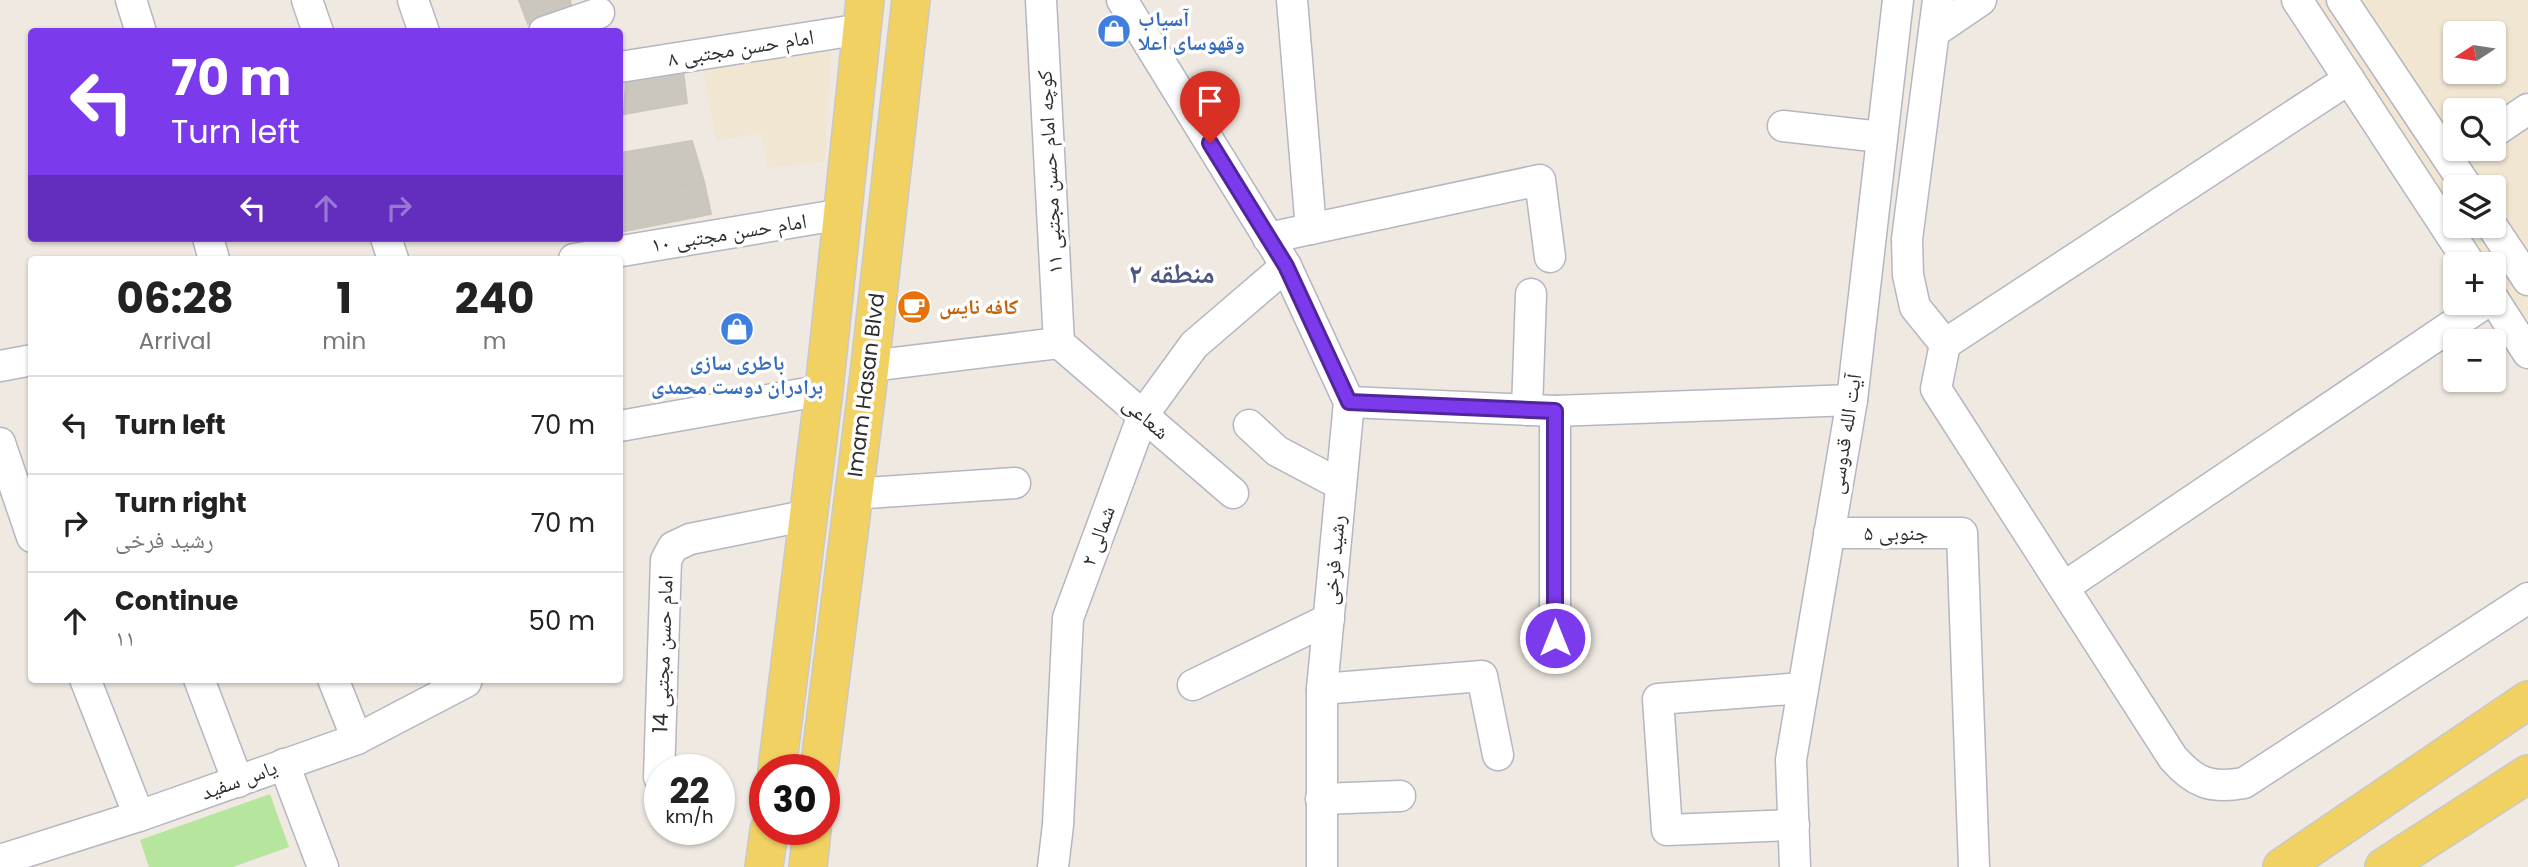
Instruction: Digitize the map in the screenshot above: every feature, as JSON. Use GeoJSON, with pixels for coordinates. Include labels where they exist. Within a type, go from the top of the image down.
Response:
{"type":"FeatureCollection","features":[{"type":"Feature","properties":{"kind":"main road","name":"Imam Hasan Blvd"},"geometry":{"type":"LineString","coordinates":[[822,754],[852,494],[870,366],[911,0]]}},
{"type":"Feature","properties":{"kind":"main road","name":"Imam Hasan Blvd"},"geometry":{"type":"LineString","coordinates":[[779,754],[824,390],[863,14]]}},
{"type":"Feature","properties":{"kind":"main road"},"geometry":{"type":"LineString","coordinates":[[2283,867],[2528,700]]}},
{"type":"Feature","properties":{"kind":"main road"},"geometry":{"type":"LineString","coordinates":[[2384,867],[2528,774]]}},
{"type":"Feature","properties":{"kind":"main road"},"geometry":{"type":"LineString","coordinates":[[764,867],[767,845]]}},
{"type":"Feature","properties":{"kind":"main road"},"geometry":{"type":"LineString","coordinates":[[808,867],[810,845]]}},
{"type":"Feature","properties":{"kind":"street"},"geometry":{"type":"LineString","coordinates":[[131,0],[140,28]]}},
{"type":"Feature","properties":{"kind":"street"},"geometry":{"type":"LineString","coordinates":[[307,0],[317,28]]}},
{"type":"Feature","properties":{"kind":"street"},"geometry":{"type":"LineString","coordinates":[[413,0],[423,28]]}},
{"type":"Feature","properties":{"kind":"street","name":"کوچه امام حسن مجتبی ۱۱"},"geometry":{"type":"LineString","coordinates":[[1041,0],[1059,343]]}},
{"type":"Feature","properties":{"kind":"street"},"geometry":{"type":"LineString","coordinates":[[1122,0],[1286,266],[1349,402],[1541,411],[1852,400]]}},
{"type":"Feature","properties":{"kind":"street"},"geometry":{"type":"LineString","coordinates":[[1292,0],[1311,229]]}},
{"type":"Feature","properties":{"kind":"street","name":"آیت الله قدوسی"},"geometry":{"type":"LineString","coordinates":[[1795,867],[1791,760],[1852,400],[1898,0]]}},
{"type":"Feature","properties":{"kind":"street"},"geometry":{"type":"LineString","coordinates":[[1938,0],[1907,239],[1908,275],[1915,307],[1945,344]]}},
{"type":"Feature","properties":{"kind":"street"},"geometry":{"type":"LineString","coordinates":[[1934,33],[1981,0]]}},
{"type":"Feature","properties":{"kind":"street"},"geometry":{"type":"LineString","coordinates":[[2297,0],[2462,252]]}},
{"type":"Feature","properties":{"kind":"street"},"geometry":{"type":"LineString","coordinates":[[2342,0],[2443,134]]}},
{"type":"Feature","properties":{"kind":"street"},"geometry":{"type":"LineString","coordinates":[[558,28],[606,14]]}},
{"type":"Feature","properties":{"kind":"street","name":"امام حسن مجتبی ۸"},"geometry":{"type":"LineString","coordinates":[[623,66],[863,14]]}},
{"type":"Feature","properties":{"kind":"street"},"geometry":{"type":"LineString","coordinates":[[2349,79],[1945,344],[1936,389],[2173,758],[2187,773],[2204,783],[2224,786],[2244,783],[2528,598]]}},
{"type":"Feature","properties":{"kind":"street"},"geometry":{"type":"LineString","coordinates":[[2506,124],[2528,109]]}},
{"type":"Feature","properties":{"kind":"street"},"geometry":{"type":"LineString","coordinates":[[1783,126],[1881,136]]}},
{"type":"Feature","properties":{"kind":"street"},"geometry":{"type":"LineString","coordinates":[[1268,238],[1540,180],[1550,257]]}},
{"type":"Feature","properties":{"kind":"street","name":"امام حسن مجتبی ۱۰"},"geometry":{"type":"LineString","coordinates":[[588,253],[843,214]]}},
{"type":"Feature","properties":{"kind":"street"},"geometry":{"type":"LineString","coordinates":[[2500,238],[2528,280]]}},
{"type":"Feature","properties":{"kind":"street","name":"۲ شمالی"},"geometry":{"type":"LineString","coordinates":[[1053,867],[1058,825],[1068,618],[1143,415],[1194,345],[1286,266]]}},
{"type":"Feature","properties":{"kind":"street"},"geometry":{"type":"LineString","coordinates":[[1531,294],[1555,638]]}},
{"type":"Feature","properties":{"kind":"street"},"geometry":{"type":"LineString","coordinates":[[2064,587],[2468,315]]}},
{"type":"Feature","properties":{"kind":"street"},"geometry":{"type":"LineString","coordinates":[[2504,315],[2528,353]]}},
{"type":"Feature","properties":{"kind":"street"},"geometry":{"type":"LineString","coordinates":[[870,366],[1059,343]]}},
{"type":"Feature","properties":{"kind":"street","name":"شعاعی"},"geometry":{"type":"LineString","coordinates":[[1059,343],[1233,493]]}},
{"type":"Feature","properties":{"kind":"street"},"geometry":{"type":"LineString","coordinates":[[0,366],[28,361]]}},
{"type":"Feature","properties":{"kind":"street"},"geometry":{"type":"LineString","coordinates":[[623,425],[824,390]]}},
{"type":"Feature","properties":{"kind":"street","name":"رشید فرخی"},"geometry":{"type":"LineString","coordinates":[[1322,867],[1322,690],[1349,402]]}},
{"type":"Feature","properties":{"kind":"street"},"geometry":{"type":"LineString","coordinates":[[1249,425],[1278,451],[1341,485]]}},
{"type":"Feature","properties":{"kind":"street"},"geometry":{"type":"LineString","coordinates":[[0,443],[28,525]]}},
{"type":"Feature","properties":{"kind":"street"},"geometry":{"type":"LineString","coordinates":[[852,494],[1015,483]]}},
{"type":"Feature","properties":{"kind":"street","name":"امام حسن مجتبی 14"},"geometry":{"type":"LineString","coordinates":[[660,754],[666,560],[673,547],[690,539],[809,514]]}},
{"type":"Feature","properties":{"kind":"street","name":"۵ جنوبی"},"geometry":{"type":"LineString","coordinates":[[1829,534],[1962,533],[1973,867]]}},
{"type":"Feature","properties":{"kind":"street"},"geometry":{"type":"LineString","coordinates":[[1193,685],[1329,620]]}},
{"type":"Feature","properties":{"kind":"street"},"geometry":{"type":"LineString","coordinates":[[1322,690],[1482,676],[1498,755]]}},
{"type":"Feature","properties":{"kind":"street"},"geometry":{"type":"LineString","coordinates":[[87,683],[139,816]]}},
{"type":"Feature","properties":{"kind":"street"},"geometry":{"type":"LineString","coordinates":[[201,683],[238,782]]}},
{"type":"Feature","properties":{"kind":"street"},"geometry":{"type":"LineString","coordinates":[[335,683],[357,740]]}},
{"type":"Feature","properties":{"kind":"street","name":"یاس سفید"},"geometry":{"type":"LineString","coordinates":[[0,860],[139,816],[357,740],[465,683]]}},
{"type":"Feature","properties":{"kind":"street"},"geometry":{"type":"LineString","coordinates":[[1794,825],[1667,830],[1658,699],[1803,688]]}},
{"type":"Feature","properties":{"kind":"street"},"geometry":{"type":"LineString","coordinates":[[284,764],[323,867]]}},
{"type":"Feature","properties":{"kind":"street"},"geometry":{"type":"LineString","coordinates":[[1321,799],[1400,796]]}},
{"type":"Feature","properties":{"kind":"shaded area"},"geometry":{"type":"Polygon","coordinates":[[[2311,0],[2528,0],[2528,329],[2506,295],[2506,252],[2477,252],[2468,238],[2506,238],[2506,175],[2443,175],[2443,201],[2311,0]]]}},
{"type":"Feature","properties":{"kind":"shaded area"},"geometry":{"type":"Polygon","coordinates":[[[831,44],[825,161],[768,168],[761,134],[716,140],[703,66],[831,44]]]}},
{"type":"Feature","properties":{"kind":"green space"},"geometry":{"type":"Polygon","coordinates":[[[270,794],[289,847],[233,867],[149,867],[140,840],[270,794]]]}},
{"type":"Feature","properties":{"kind":"building"},"geometry":{"type":"Polygon","coordinates":[[[519,0],[570,0],[572,10],[528,24],[519,0]]]}},
{"type":"Feature","properties":{"kind":"building"},"geometry":{"type":"Polygon","coordinates":[[[683,70],[687,103],[624,114],[626,79],[683,70]]]}},
{"type":"Feature","properties":{"kind":"building"},"geometry":{"type":"Polygon","coordinates":[[[692,141],[704,182],[623,196],[623,152],[692,141]]]}},
{"type":"Feature","properties":{"kind":"building"},"geometry":{"type":"Polygon","coordinates":[[[704,182],[711,214],[623,231],[623,196],[704,182]]]}},
{"type":"Feature","properties":{"kind":"place","name":"آسیاب وقهوسای اعلا"},"geometry":{"type":"Point","coordinates":[1114,31]}},
{"type":"Feature","properties":{"kind":"place","name":"کافه نایس"},"geometry":{"type":"Point","coordinates":[914,307]}},
{"type":"Feature","properties":{"kind":"place","name":"باطری سازی برادران دوست محمدی"},"geometry":{"type":"Point","coordinates":[737,329]}},
{"type":"Feature","properties":{"kind":"district","name":"منطقه ۲"},"geometry":{"type":"Point","coordinates":[1172,273]}},
{"type":"Feature","properties":{"kind":"route"},"geometry":{"type":"LineString","coordinates":[[1210,143],[1286,266],[1349,402],[1555,411],[1555,638]]}}]}
